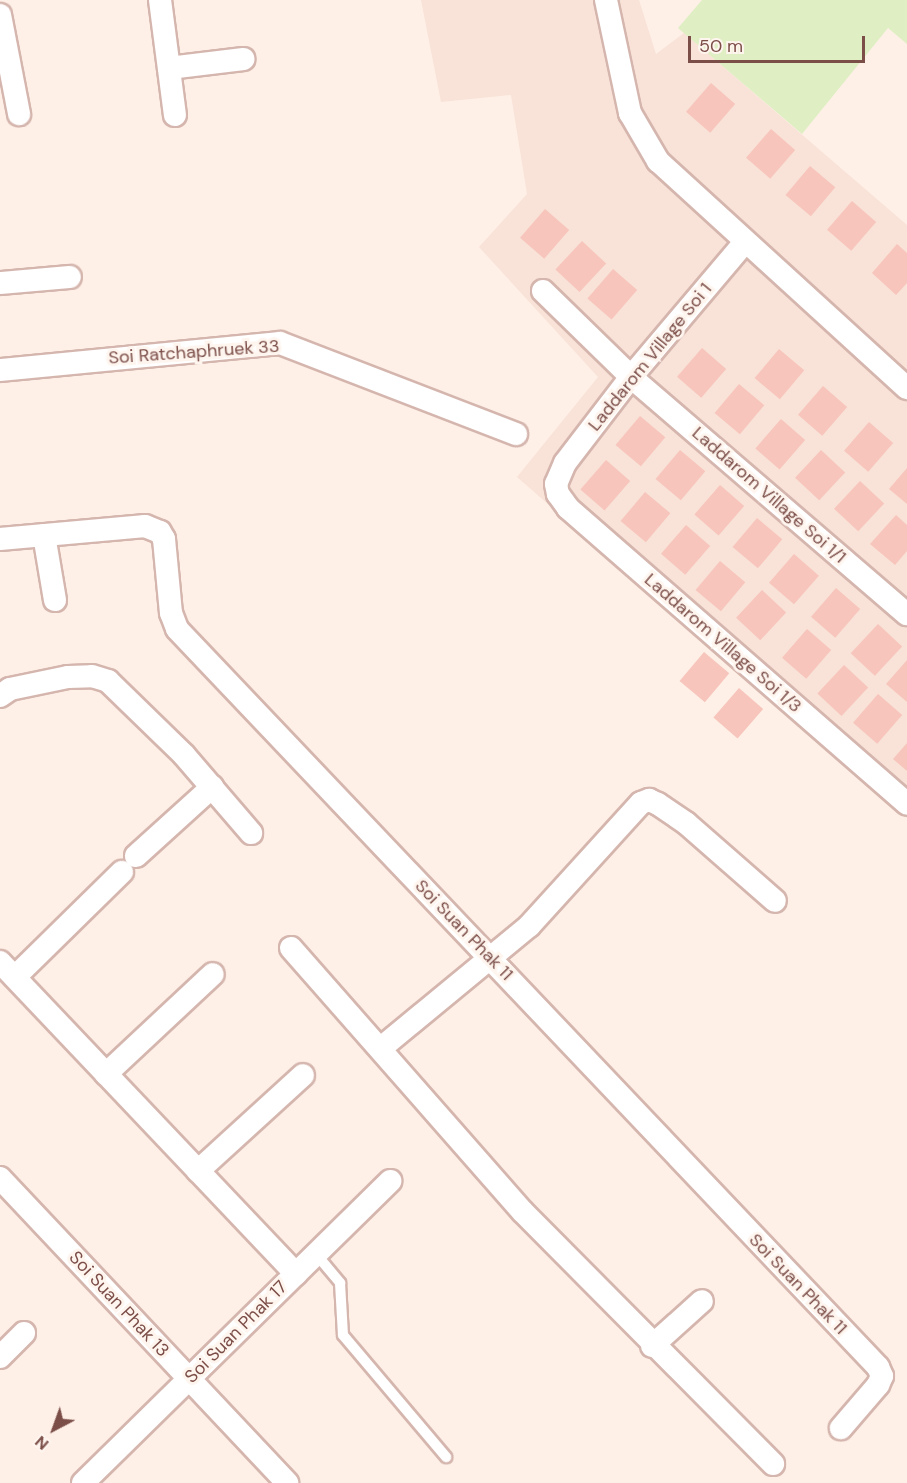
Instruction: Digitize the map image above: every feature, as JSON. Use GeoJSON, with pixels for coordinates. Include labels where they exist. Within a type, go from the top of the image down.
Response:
{"type":"FeatureCollection","features":[{"type":"Feature","properties":{"kind":"street"},"geometry":{"type":"LineString","coordinates":[[160,0],[175,115]]}},
{"type":"Feature","properties":{"kind":"street"},"geometry":{"type":"LineString","coordinates":[[606,0],[630,113],[641,138],[658,161],[907,388]]}},
{"type":"Feature","properties":{"kind":"street"},"geometry":{"type":"LineString","coordinates":[[0,15],[20,114]]}},
{"type":"Feature","properties":{"kind":"street"},"geometry":{"type":"LineString","coordinates":[[169,68],[243,58]]}},
{"type":"Feature","properties":{"kind":"street","name":"Laddarom Village Soi 1"},"geometry":{"type":"LineString","coordinates":[[558,474],[631,377],[745,242]]}},
{"type":"Feature","properties":{"kind":"street"},"geometry":{"type":"LineString","coordinates":[[0,283],[70,277]]}},
{"type":"Feature","properties":{"kind":"street","name":"Laddarom Village Soi 1/1"},"geometry":{"type":"LineString","coordinates":[[543,291],[631,377],[907,614]]}},
{"type":"Feature","properties":{"kind":"street","name":"Soi Ratchaphruek 33"},"geometry":{"type":"LineString","coordinates":[[0,370],[280,343],[516,434]]}},
{"type":"Feature","properties":{"kind":"street","name":"Laddarom Village Soi 1/3"},"geometry":{"type":"LineString","coordinates":[[558,474],[558,494],[568,508],[907,804]]}},
{"type":"Feature","properties":{"kind":"street","name":"Soi Suan Phak 11"},"geometry":{"type":"LineString","coordinates":[[0,539],[145,526],[160,532],[164,539],[171,613],[177,629],[878,1367],[882,1376],[878,1385],[841,1428]]}},
{"type":"Feature","properties":{"kind":"street"},"geometry":{"type":"LineString","coordinates":[[44,535],[55,600]]}},
{"type":"Feature","properties":{"kind":"street"},"geometry":{"type":"LineString","coordinates":[[0,696],[10,688],[68,677],[92,676],[108,681],[212,787],[251,833]]}},
{"type":"Feature","properties":{"kind":"street"},"geometry":{"type":"LineString","coordinates":[[212,787],[129,864],[7,970],[296,1274]]}},
{"type":"Feature","properties":{"kind":"street"},"geometry":{"type":"LineString","coordinates":[[381,1048],[492,959],[529,926],[641,803],[649,800],[686,823],[775,901]]}},
{"type":"Feature","properties":{"kind":"street"},"geometry":{"type":"LineString","coordinates":[[291,948],[523,1212],[652,1346],[773,1464]]}},
{"type":"Feature","properties":{"kind":"street"},"geometry":{"type":"LineString","coordinates":[[106,1074],[213,974]]}},
{"type":"Feature","properties":{"kind":"street"},"geometry":{"type":"LineString","coordinates":[[198,1171],[303,1075]]}},
{"type":"Feature","properties":{"kind":"street","name":"Soi Suan Phak 13"},"geometry":{"type":"LineString","coordinates":[[0,1178],[287,1483]]}},
{"type":"Feature","properties":{"kind":"street","name":"Soi Suan Phak 17"},"geometry":{"type":"LineString","coordinates":[[83,1483],[390,1181]]}},
{"type":"Feature","properties":{"kind":"street"},"geometry":{"type":"LineString","coordinates":[[652,1346],[702,1300]]}},
{"type":"Feature","properties":{"kind":"street"},"geometry":{"type":"LineString","coordinates":[[0,1357],[24,1333]]}},
{"type":"Feature","properties":{"kind":"lane"},"geometry":{"type":"LineString","coordinates":[[316,1254],[340,1283],[343,1335],[446,1456]]}},
{"type":"Feature","properties":{"kind":"shaded area"},"geometry":{"type":"Polygon","coordinates":[[[421,0],[639,0],[656,54],[684,33],[907,225],[907,818],[517,477],[598,377],[479,247],[527,194],[511,95],[441,102],[421,0]]]}},
{"type":"Feature","properties":{"kind":"green space"},"geometry":{"type":"Polygon","coordinates":[[[702,0],[907,0],[907,44],[888,28],[802,134],[678,28],[702,0]]]}},
{"type":"Feature","properties":{"kind":"building"},"geometry":{"type":"Polygon","coordinates":[[[711,83],[735,104],[710,133],[686,112],[711,83]]]}},
{"type":"Feature","properties":{"kind":"building"},"geometry":{"type":"Polygon","coordinates":[[[771,129],[795,150],[770,179],[746,158],[771,129]]]}},
{"type":"Feature","properties":{"kind":"building"},"geometry":{"type":"Polygon","coordinates":[[[810,166],[835,187],[811,216],[786,195],[810,166]]]}},
{"type":"Feature","properties":{"kind":"building"},"geometry":{"type":"Polygon","coordinates":[[[852,201],[876,222],[851,251],[827,230],[852,201]]]}},
{"type":"Feature","properties":{"kind":"building"},"geometry":{"type":"Polygon","coordinates":[[[545,209],[569,230],[544,259],[520,238],[545,209]]]}},
{"type":"Feature","properties":{"kind":"building"},"geometry":{"type":"Polygon","coordinates":[[[582,241],[606,264],[580,292],[555,270],[582,241]]]}},
{"type":"Feature","properties":{"kind":"building"},"geometry":{"type":"Polygon","coordinates":[[[897,244],[907,253],[907,283],[896,295],[872,273],[897,244]]]}},
{"type":"Feature","properties":{"kind":"building"},"geometry":{"type":"Polygon","coordinates":[[[613,269],[637,290],[612,319],[587,298],[613,269]]]}},
{"type":"Feature","properties":{"kind":"building"},"geometry":{"type":"Polygon","coordinates":[[[702,348],[726,369],[701,398],[677,377],[702,348]]]}},
{"type":"Feature","properties":{"kind":"building"},"geometry":{"type":"Polygon","coordinates":[[[779,349],[804,370],[780,399],[755,378],[779,349]]]}},
{"type":"Feature","properties":{"kind":"building"},"geometry":{"type":"Polygon","coordinates":[[[739,384],[764,405],[740,434],[715,413],[739,384]]]}},
{"type":"Feature","properties":{"kind":"building"},"geometry":{"type":"Polygon","coordinates":[[[823,386],[847,407],[822,436],[798,415],[823,386]]]}},
{"type":"Feature","properties":{"kind":"building"},"geometry":{"type":"Polygon","coordinates":[[[640,416],[665,437],[641,466],[616,445],[640,416]]]}},
{"type":"Feature","properties":{"kind":"building"},"geometry":{"type":"Polygon","coordinates":[[[781,419],[805,440],[780,469],[755,448],[781,419]]]}},
{"type":"Feature","properties":{"kind":"building"},"geometry":{"type":"Polygon","coordinates":[[[869,422],[893,443],[868,472],[844,451],[869,422]]]}},
{"type":"Feature","properties":{"kind":"building"},"geometry":{"type":"Polygon","coordinates":[[[680,450],[705,471],[681,500],[656,479],[680,450]]]}},
{"type":"Feature","properties":{"kind":"building"},"geometry":{"type":"Polygon","coordinates":[[[821,450],[845,473],[819,500],[795,478],[821,450]]]}},
{"type":"Feature","properties":{"kind":"building"},"geometry":{"type":"Polygon","coordinates":[[[606,460],[630,481],[605,510],[580,489],[606,460]]]}},
{"type":"Feature","properties":{"kind":"building"},"geometry":{"type":"Polygon","coordinates":[[[907,468],[907,504],[889,489],[907,468]]]}},
{"type":"Feature","properties":{"kind":"building"},"geometry":{"type":"Polygon","coordinates":[[[860,481],[884,504],[858,531],[834,509],[860,481]]]}},
{"type":"Feature","properties":{"kind":"building"},"geometry":{"type":"Polygon","coordinates":[[[720,485],[744,506],[719,535],[694,514],[720,485]]]}},
{"type":"Feature","properties":{"kind":"building"},"geometry":{"type":"Polygon","coordinates":[[[645,492],[670,513],[646,542],[621,521],[645,492]]]}},
{"type":"Feature","properties":{"kind":"building"},"geometry":{"type":"Polygon","coordinates":[[[896,515],[907,525],[907,551],[895,565],[870,544],[896,515]]]}},
{"type":"Feature","properties":{"kind":"building"},"geometry":{"type":"Polygon","coordinates":[[[757,518],[782,539],[758,568],[733,547],[757,518]]]}},
{"type":"Feature","properties":{"kind":"building"},"geometry":{"type":"Polygon","coordinates":[[[686,525],[710,546],[685,575],[661,554],[686,525]]]}},
{"type":"Feature","properties":{"kind":"building"},"geometry":{"type":"Polygon","coordinates":[[[794,554],[819,576],[794,604],[769,583],[794,554]]]}},
{"type":"Feature","properties":{"kind":"building"},"geometry":{"type":"Polygon","coordinates":[[[720,561],[745,582],[721,611],[696,590],[720,561]]]}},
{"type":"Feature","properties":{"kind":"building"},"geometry":{"type":"Polygon","coordinates":[[[836,588],[860,609],[835,638],[811,617],[836,588]]]}},
{"type":"Feature","properties":{"kind":"building"},"geometry":{"type":"Polygon","coordinates":[[[762,590],[786,613],[760,640],[736,618],[762,590]]]}},
{"type":"Feature","properties":{"kind":"building"},"geometry":{"type":"Polygon","coordinates":[[[878,624],[902,647],[875,676],[851,653],[878,624]]]}},
{"type":"Feature","properties":{"kind":"building"},"geometry":{"type":"Polygon","coordinates":[[[807,629],[831,650],[806,679],[782,658],[807,629]]]}},
{"type":"Feature","properties":{"kind":"building"},"geometry":{"type":"Polygon","coordinates":[[[704,652],[729,673],[705,702],[680,681],[704,652]]]}},
{"type":"Feature","properties":{"kind":"building"},"geometry":{"type":"Polygon","coordinates":[[[907,660],[907,702],[886,684],[907,660]]]}},
{"type":"Feature","properties":{"kind":"building"},"geometry":{"type":"Polygon","coordinates":[[[844,665],[868,688],[842,716],[817,694],[844,665]]]}},
{"type":"Feature","properties":{"kind":"building"},"geometry":{"type":"Polygon","coordinates":[[[739,688],[763,709],[738,738],[713,717],[739,688]]]}},
{"type":"Feature","properties":{"kind":"building"},"geometry":{"type":"Polygon","coordinates":[[[878,694],[902,715],[877,744],[853,723],[878,694]]]}},
{"type":"Feature","properties":{"kind":"building"},"geometry":{"type":"Polygon","coordinates":[[[907,743],[907,771],[893,759],[907,743]]]}}]}
